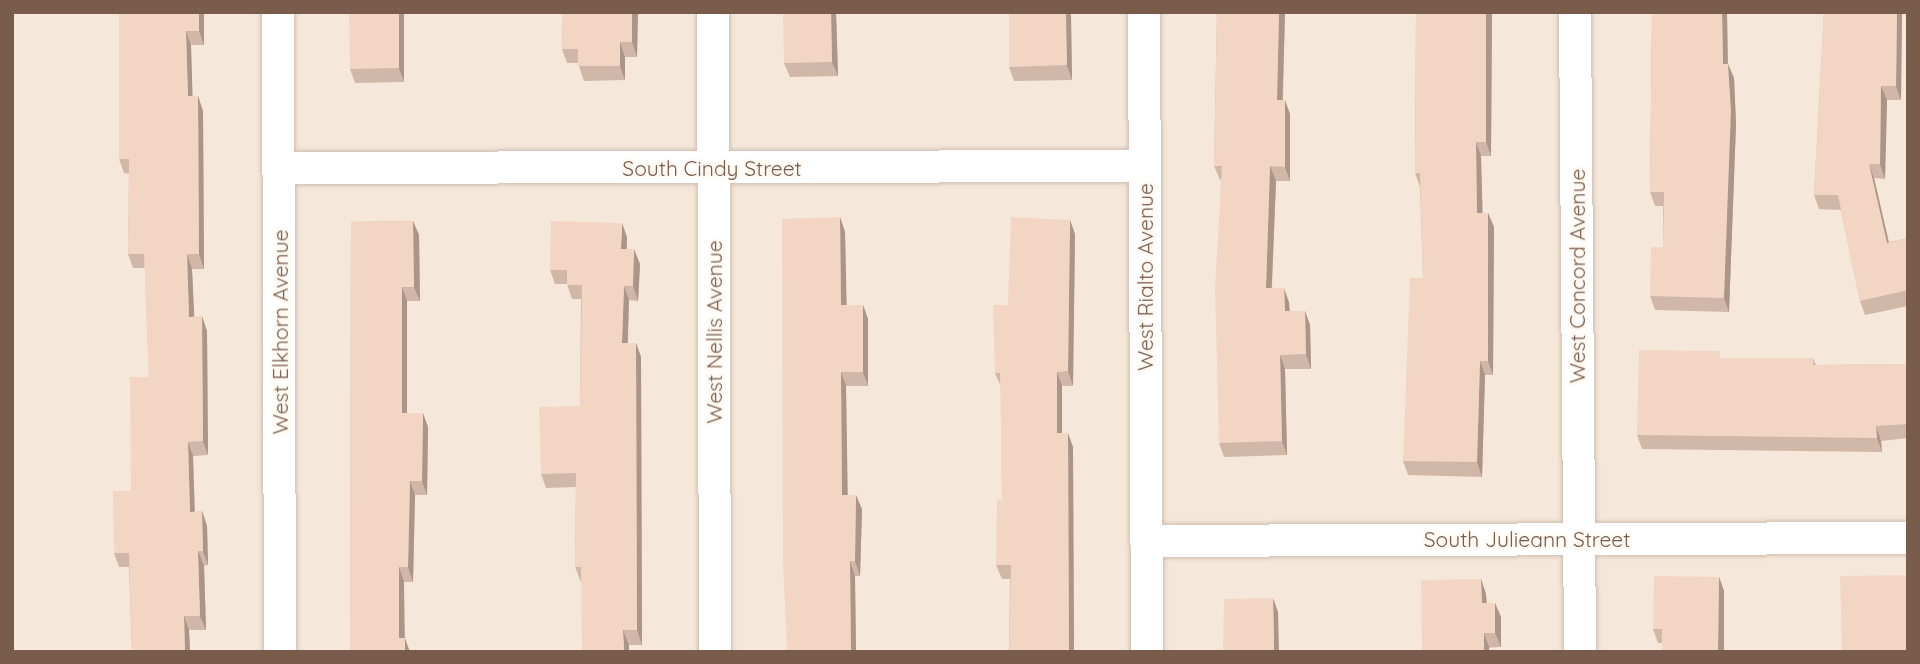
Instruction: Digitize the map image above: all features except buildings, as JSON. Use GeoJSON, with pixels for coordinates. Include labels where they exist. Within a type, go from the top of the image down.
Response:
{"type":"FeatureCollection","features":[{"type":"Feature","properties":{"kind":"street","name":"West Elkhorn Avenue"},"geometry":{"type":"LineString","coordinates":[[278,12],[280,652]]}},
{"type":"Feature","properties":{"kind":"street","name":"West Nellis Avenue"},"geometry":{"type":"LineString","coordinates":[[713,12],[715,652]]}},
{"type":"Feature","properties":{"kind":"street","name":"West Rialto Avenue"},"geometry":{"type":"LineString","coordinates":[[1144,12],[1147,652]]}},
{"type":"Feature","properties":{"kind":"street","name":"West Concord Avenue"},"geometry":{"type":"LineString","coordinates":[[1575,12],[1580,652]]}},
{"type":"Feature","properties":{"kind":"street","name":"South Cindy Street"},"geometry":{"type":"LineString","coordinates":[[279,168],[1144,166]]}},
{"type":"Feature","properties":{"kind":"street","name":"South Julieann Street"},"geometry":{"type":"LineString","coordinates":[[1146,541],[1908,538]]}},
{"type":"Feature","properties":{"kind":"shaded area"},"geometry":{"type":"Polygon","coordinates":[[[12,12],[1908,12],[1908,652],[12,652],[12,12]]]}}]}
